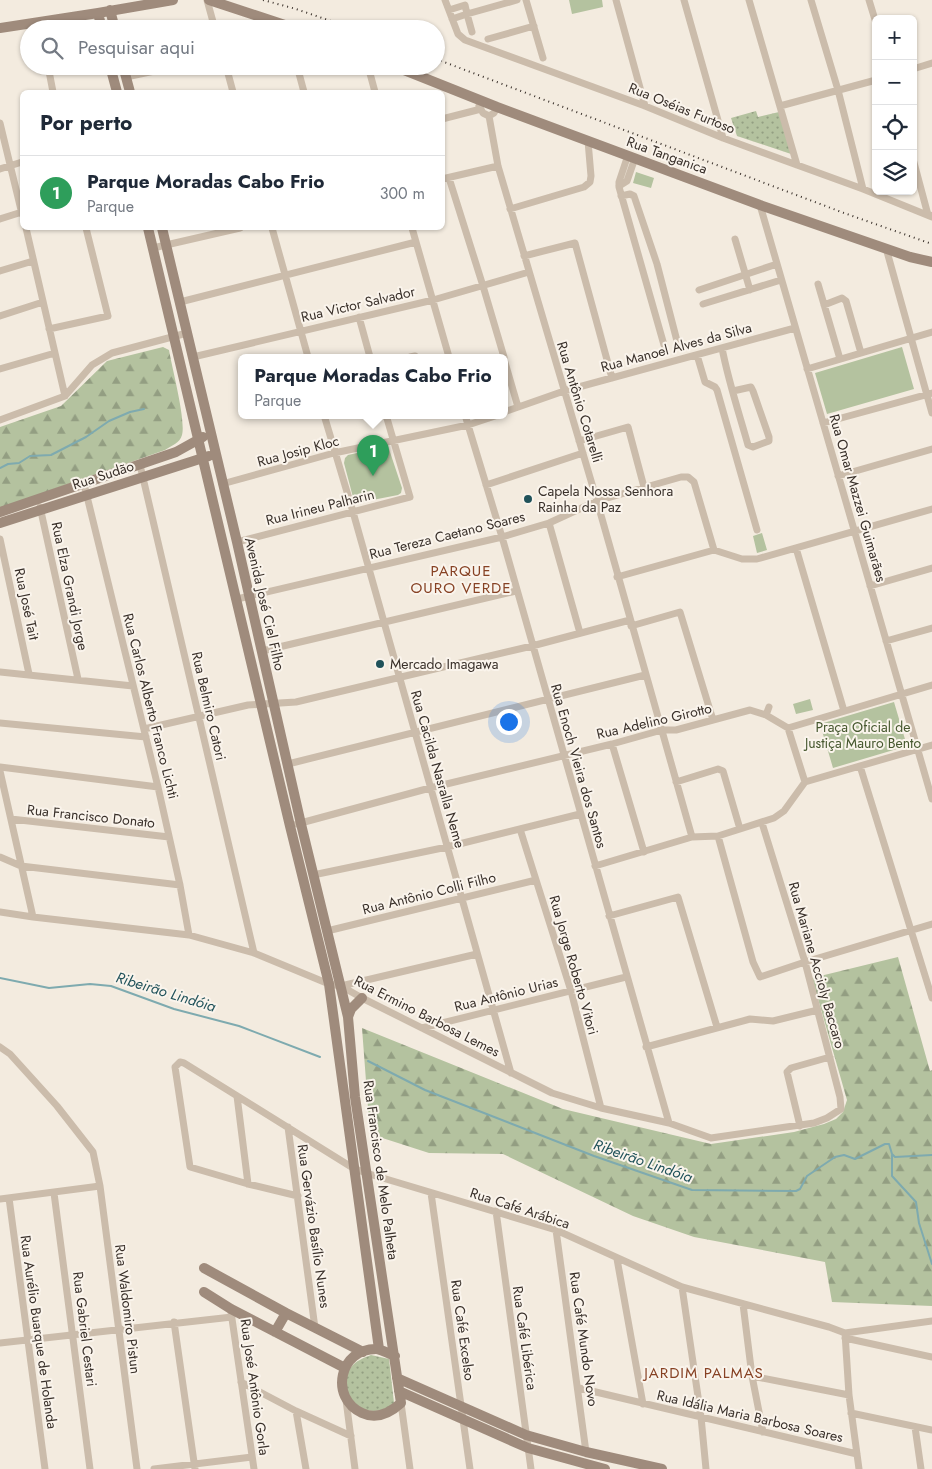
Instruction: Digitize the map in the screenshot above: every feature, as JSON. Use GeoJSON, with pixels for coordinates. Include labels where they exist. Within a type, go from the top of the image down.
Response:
{"type":"FeatureCollection","features":[{"type":"Feature","properties":{"kind":"street"},"geometry":{"type":"LineString","coordinates":[[66,20],[110,10],[173,0]]}},
{"type":"Feature","properties":{"kind":"street"},"geometry":{"type":"LineString","coordinates":[[208,0],[268,20]]}},
{"type":"Feature","properties":{"kind":"street"},"geometry":{"type":"LineString","coordinates":[[208,0],[213,20]]}},
{"type":"Feature","properties":{"kind":"street","name":"Rua Oséias Furtoso"},"geometry":{"type":"LineString","coordinates":[[445,0],[458,34],[465,40],[645,106],[723,138],[797,164],[931,216]]}},
{"type":"Feature","properties":{"kind":"street"},"geometry":{"type":"LineString","coordinates":[[452,19],[517,0]]}},
{"type":"Feature","properties":{"kind":"street"},"geometry":{"type":"LineString","coordinates":[[526,0],[543,58]]}},
{"type":"Feature","properties":{"kind":"street"},"geometry":{"type":"LineString","coordinates":[[616,0],[645,106]]}},
{"type":"Feature","properties":{"kind":"street"},"geometry":{"type":"LineString","coordinates":[[684,0],[723,138]]}},
{"type":"Feature","properties":{"kind":"street"},"geometry":{"type":"LineString","coordinates":[[749,0],[797,164]]}},
{"type":"Feature","properties":{"kind":"street"},"geometry":{"type":"LineString","coordinates":[[811,0],[838,90],[863,189]]}},
{"type":"Feature","properties":{"kind":"street"},"geometry":{"type":"LineString","coordinates":[[869,0],[874,15]]}},
{"type":"Feature","properties":{"kind":"street"},"geometry":{"type":"LineString","coordinates":[[449,10],[465,5],[472,32]]}},
{"type":"Feature","properties":{"kind":"street"},"geometry":{"type":"LineString","coordinates":[[110,10],[112,20]]}},
{"type":"Feature","properties":{"kind":"street"},"geometry":{"type":"LineString","coordinates":[[98,13],[100,20]]}},
{"type":"Feature","properties":{"kind":"street"},"geometry":{"type":"LineString","coordinates":[[488,39],[534,26]]}},
{"type":"Feature","properties":{"kind":"street"},"geometry":{"type":"LineString","coordinates":[[0,28],[20,27]]}},
{"type":"Feature","properties":{"kind":"street"},"geometry":{"type":"LineString","coordinates":[[917,68],[932,64]]}},
{"type":"Feature","properties":{"kind":"street"},"geometry":{"type":"LineString","coordinates":[[50,75],[53,90]]}},
{"type":"Feature","properties":{"kind":"street"},"geometry":{"type":"LineString","coordinates":[[112,75],[116,90]]}},
{"type":"Feature","properties":{"kind":"street"},"geometry":{"type":"LineString","coordinates":[[129,90],[126,77],[135,75]]}},
{"type":"Feature","properties":{"kind":"street"},"geometry":{"type":"LineString","coordinates":[[228,75],[232,90]]}},
{"type":"Feature","properties":{"kind":"street"},"geometry":{"type":"LineString","coordinates":[[299,75],[303,90]]}},
{"type":"Feature","properties":{"kind":"street"},"geometry":{"type":"LineString","coordinates":[[370,75],[374,90]]}},
{"type":"Feature","properties":{"kind":"street","name":"Rua Tanganica"},"geometry":{"type":"LineString","coordinates":[[416,75],[760,205],[910,257],[932,262]]}},
{"type":"Feature","properties":{"kind":"street"},"geometry":{"type":"LineString","coordinates":[[780,106],[872,81]]}},
{"type":"Feature","properties":{"kind":"street"},"geometry":{"type":"LineString","coordinates":[[476,99],[483,113],[489,116],[494,113],[497,107]]}},
{"type":"Feature","properties":{"kind":"street"},"geometry":{"type":"LineString","coordinates":[[445,118],[481,109]]}},
{"type":"Feature","properties":{"kind":"street","name":"Rua Antônio Cotarelli"},"geometry":{"type":"LineString","coordinates":[[489,116],[498,166],[510,209],[583,454],[692,837]]}},
{"type":"Feature","properties":{"kind":"street"},"geometry":{"type":"LineString","coordinates":[[0,123],[20,205]]}},
{"type":"Feature","properties":{"kind":"street"},"geometry":{"type":"LineString","coordinates":[[510,209],[584,187],[590,182],[588,141]]}},
{"type":"Feature","properties":{"kind":"street"},"geometry":{"type":"LineString","coordinates":[[631,157],[623,167],[619,186],[664,345]]}},
{"type":"Feature","properties":{"kind":"street"},"geometry":{"type":"LineString","coordinates":[[0,169],[20,162]]}},
{"type":"Feature","properties":{"kind":"street"},"geometry":{"type":"LineString","coordinates":[[498,166],[446,179],[483,286],[503,354]]}},
{"type":"Feature","properties":{"kind":"street"},"geometry":{"type":"LineString","coordinates":[[917,172],[931,216]]}},
{"type":"Feature","properties":{"kind":"street"},"geometry":{"type":"LineString","coordinates":[[621,196],[630,194],[634,196],[656,264],[677,341]]}},
{"type":"Feature","properties":{"kind":"street","name":"Rua Omar Mazzei Guimarães"},"geometry":{"type":"LineString","coordinates":[[760,205],[900,694],[932,799]]}},
{"type":"Feature","properties":{"kind":"street"},"geometry":{"type":"LineString","coordinates":[[0,219],[20,214]]}},
{"type":"Feature","properties":{"kind":"street"},"geometry":{"type":"LineString","coordinates":[[26,230],[65,396]]}},
{"type":"Feature","properties":{"kind":"street"},"geometry":{"type":"LineString","coordinates":[[49,329],[108,316],[86,230]]}},
{"type":"Feature","properties":{"kind":"street","name":"Avenida José Ciel Filho"},"geometry":{"type":"LineString","coordinates":[[148,230],[329,984]]}},
{"type":"Feature","properties":{"kind":"street","name":"Avenida José Ciel Filho"},"geometry":{"type":"LineString","coordinates":[[162,230],[237,542],[313,875],[341,986]]}},
{"type":"Feature","properties":{"kind":"street"},"geometry":{"type":"LineString","coordinates":[[153,248],[231,230]]}},
{"type":"Feature","properties":{"kind":"street"},"geometry":{"type":"LineString","coordinates":[[273,230],[307,354]]}},
{"type":"Feature","properties":{"kind":"street"},"geometry":{"type":"LineString","coordinates":[[413,230],[448,354]]}},
{"type":"Feature","properties":{"kind":"street"},"geometry":{"type":"LineString","coordinates":[[735,239],[750,290]]}},
{"type":"Feature","properties":{"kind":"street"},"geometry":{"type":"LineString","coordinates":[[180,302],[416,242]]}},
{"type":"Feature","properties":{"kind":"street"},"geometry":{"type":"LineString","coordinates":[[524,256],[575,243],[612,378]]}},
{"type":"Feature","properties":{"kind":"street"},"geometry":{"type":"LineString","coordinates":[[886,248],[929,394],[932,413]]}},
{"type":"Feature","properties":{"kind":"street"},"geometry":{"type":"LineString","coordinates":[[910,257],[932,268]]}},
{"type":"Feature","properties":{"kind":"street"},"geometry":{"type":"LineString","coordinates":[[0,271],[33,261]]}},
{"type":"Feature","properties":{"kind":"street"},"geometry":{"type":"LineString","coordinates":[[699,290],[777,264]]}},
{"type":"Feature","properties":{"kind":"street","name":"Rua Victor Salvador"},"geometry":{"type":"LineString","coordinates":[[193,357],[433,300],[529,272]]}},
{"type":"Feature","properties":{"kind":"street"},"geometry":{"type":"LineString","coordinates":[[702,304],[781,280]]}},
{"type":"Feature","properties":{"kind":"street"},"geometry":{"type":"LineString","coordinates":[[818,284],[840,359]]}},
{"type":"Feature","properties":{"kind":"street"},"geometry":{"type":"LineString","coordinates":[[824,305],[842,298],[846,301],[861,353]]}},
{"type":"Feature","properties":{"kind":"street"},"geometry":{"type":"LineString","coordinates":[[0,316],[43,302]]}},
{"type":"Feature","properties":{"kind":"street"},"geometry":{"type":"LineString","coordinates":[[359,318],[369,354]]}},
{"type":"Feature","properties":{"kind":"street","name":"Rua Manoel Alves da Silva"},"geometry":{"type":"LineString","coordinates":[[564,391],[795,328]]}},
{"type":"Feature","properties":{"kind":"street"},"geometry":{"type":"LineString","coordinates":[[806,369],[932,332]]}},
{"type":"Feature","properties":{"kind":"street"},"geometry":{"type":"LineString","coordinates":[[0,420],[65,396],[92,366],[112,353],[187,333]]}},
{"type":"Feature","properties":{"kind":"street"},"geometry":{"type":"LineString","coordinates":[[722,348],[733,391],[748,445],[753,447],[770,441],[751,387],[733,391]]}},
{"type":"Feature","properties":{"kind":"street"},"geometry":{"type":"LineString","coordinates":[[0,370],[55,353]]}},
{"type":"Feature","properties":{"kind":"street"},"geometry":{"type":"LineString","coordinates":[[697,355],[705,382],[717,390],[757,530]]}},
{"type":"Feature","properties":{"kind":"street"},"geometry":{"type":"LineString","coordinates":[[508,372],[518,407]]}},
{"type":"Feature","properties":{"kind":"street"},"geometry":{"type":"LineString","coordinates":[[508,411],[564,391]]}},
{"type":"Feature","properties":{"kind":"street"},"geometry":{"type":"LineString","coordinates":[[823,423],[929,394]]}},
{"type":"Feature","properties":{"kind":"street","name":"Rua Cacilda Nasralla Neme"},"geometry":{"type":"LineString","coordinates":[[325,419],[511,1073]]}},
{"type":"Feature","properties":{"kind":"street"},"geometry":{"type":"LineString","coordinates":[[387,419],[393,440]]}},
{"type":"Feature","properties":{"kind":"street","name":"Rua Enoch Vieira dos Santos"},"geometry":{"type":"LineString","coordinates":[[466,419],[502,536],[668,1123]]}},
{"type":"Feature","properties":{"kind":"street","name":"Rua Josip Kloc"},"geometry":{"type":"LineString","coordinates":[[222,484],[334,454],[468,425],[486,419]]}},
{"type":"Feature","properties":{"kind":"street"},"geometry":{"type":"LineString","coordinates":[[579,441],[628,427],[644,487]]}},
{"type":"Feature","properties":{"kind":"street","name":"Rua Sudão"},"geometry":{"type":"LineString","coordinates":[[0,523],[84,484],[176,452],[198,438],[210,435]]}},
{"type":"Feature","properties":{"kind":"street","name":"Rua Irineu Palharin"},"geometry":{"type":"LineString","coordinates":[[237,542],[410,497],[393,440]]}},
{"type":"Feature","properties":{"kind":"street"},"geometry":{"type":"LineString","coordinates":[[838,476],[932,449]]}},
{"type":"Feature","properties":{"kind":"street"},"geometry":{"type":"LineString","coordinates":[[486,485],[583,454]]}},
{"type":"Feature","properties":{"kind":"street","name":"Rua Sudão"},"geometry":{"type":"LineString","coordinates":[[0,512],[87,495],[215,455]]}},
{"type":"Feature","properties":{"kind":"street","name":"Rua Belmiro Catori"},"geometry":{"type":"LineString","coordinates":[[140,465],[254,953]]}},
{"type":"Feature","properties":{"kind":"street","name":"Rua Tereza Caetano Soares"},"geometry":{"type":"LineString","coordinates":[[237,599],[502,536],[549,523],[596,500],[681,477],[688,477],[694,482],[714,550]]}},
{"type":"Feature","properties":{"kind":"street","name":"Rua Carlos Alberto Franco Lichti"},"geometry":{"type":"LineString","coordinates":[[84,484],[158,787],[189,935]]}},
{"type":"Feature","properties":{"kind":"street","name":"Rua Elza Grandi Jorge"},"geometry":{"type":"LineString","coordinates":[[40,504],[78,679]]}},
{"type":"Feature","properties":{"kind":"street"},"geometry":{"type":"LineString","coordinates":[[617,577],[714,550],[749,560],[932,509]]}},
{"type":"Feature","properties":{"kind":"street"},"geometry":{"type":"LineString","coordinates":[[549,523],[580,633]]}},
{"type":"Feature","properties":{"kind":"street","name":"Rua José Tait"},"geometry":{"type":"LineString","coordinates":[[0,540],[29,674]]}},
{"type":"Feature","properties":{"kind":"street"},"geometry":{"type":"LineString","coordinates":[[796,548],[844,711]]}},
{"type":"Feature","properties":{"kind":"street"},"geometry":{"type":"LineString","coordinates":[[870,586],[932,568]]}},
{"type":"Feature","properties":{"kind":"street"},"geometry":{"type":"LineString","coordinates":[[262,651],[516,591]]}},
{"type":"Feature","properties":{"kind":"street"},"geometry":{"type":"LineString","coordinates":[[0,723],[145,733],[199,717],[261,703],[296,702],[580,633],[680,612],[713,720]]}},
{"type":"Feature","properties":{"kind":"street"},"geometry":{"type":"LineString","coordinates":[[886,641],[932,628]]}},
{"type":"Feature","properties":{"kind":"street"},"geometry":{"type":"LineString","coordinates":[[0,672],[133,686]]}},
{"type":"Feature","properties":{"kind":"street"},"geometry":{"type":"LineString","coordinates":[[288,764],[645,675]]}},
{"type":"Feature","properties":{"kind":"street"},"geometry":{"type":"LineString","coordinates":[[766,706],[762,714],[788,728],[932,685]]}},
{"type":"Feature","properties":{"kind":"street","name":"Rua Adelino Girotto"},"geometry":{"type":"LineString","coordinates":[[290,826],[430,788],[662,730],[676,730],[750,710],[762,714]]}},
{"type":"Feature","properties":{"kind":"street"},"geometry":{"type":"LineString","coordinates":[[788,728],[804,782]]}},
{"type":"Feature","properties":{"kind":"street"},"geometry":{"type":"LineString","coordinates":[[612,744],[644,852]]}},
{"type":"Feature","properties":{"kind":"street"},"geometry":{"type":"LineString","coordinates":[[595,866],[692,837],[718,836],[762,823],[781,814],[804,782],[932,745]]}},
{"type":"Feature","properties":{"kind":"street"},"geometry":{"type":"LineString","coordinates":[[860,766],[932,998]]}},
{"type":"Feature","properties":{"kind":"street"},"geometry":{"type":"LineString","coordinates":[[33,917],[0,769],[158,787]]}},
{"type":"Feature","properties":{"kind":"street"},"geometry":{"type":"LineString","coordinates":[[676,782],[718,769],[723,771],[740,829]]}},
{"type":"Feature","properties":{"kind":"street"},"geometry":{"type":"LineString","coordinates":[[313,875],[447,847],[580,814]]}},
{"type":"Feature","properties":{"kind":"street","name":"Rua Francisco Donato"},"geometry":{"type":"LineString","coordinates":[[11,819],[169,837]]}},
{"type":"Feature","properties":{"kind":"street","name":"Rua Mariane Accioly Baccaro"},"geometry":{"type":"LineString","coordinates":[[762,823],[805,962],[830,1056],[841,1104],[841,1109],[837,1113]]}},
{"type":"Feature","properties":{"kind":"street","name":"Rua Jorge Roberto Vitori"},"geometry":{"type":"LineString","coordinates":[[520,829],[571,991],[601,1108]]}},
{"type":"Feature","properties":{"kind":"street"},"geometry":{"type":"LineString","coordinates":[[718,836],[760,977],[932,924]]}},
{"type":"Feature","properties":{"kind":"street"},"geometry":{"type":"LineString","coordinates":[[0,857],[21,866],[180,885]]}},
{"type":"Feature","properties":{"kind":"street","name":"Rua Antônio Colli Filho"},"geometry":{"type":"LineString","coordinates":[[327,931],[536,880]]}},
{"type":"Feature","properties":{"kind":"street"},"geometry":{"type":"LineString","coordinates":[[609,916],[678,897],[717,1026]]}},
{"type":"Feature","properties":{"kind":"street","name":"Rua Ermino Barbosa Lemes"},"geometry":{"type":"LineString","coordinates":[[0,912],[189,935],[254,953],[329,984],[341,986],[552,1093],[601,1108],[668,1123],[711,1138],[800,1126],[823,1120],[837,1113]]}},
{"type":"Feature","properties":{"kind":"street"},"geometry":{"type":"LineString","coordinates":[[341,986],[477,954]]}},
{"type":"Feature","properties":{"kind":"street","name":"Rua Antônio Urias"},"geometry":{"type":"LineString","coordinates":[[422,1028],[626,976]]}},
{"type":"Feature","properties":{"kind":"street"},"geometry":{"type":"LineString","coordinates":[[348,1017],[351,1009],[362,998],[364,981]]}},
{"type":"Feature","properties":{"kind":"street","name":"Rua Francisco de Melo Palheta"},"geometry":{"type":"LineString","coordinates":[[329,984],[379,1349]]}},
{"type":"Feature","properties":{"kind":"street","name":"Rua Francisco de Melo Palheta"},"geometry":{"type":"LineString","coordinates":[[341,986],[348,1017],[355,1098],[394,1356]]}},
{"type":"Feature","properties":{"kind":"street"},"geometry":{"type":"LineString","coordinates":[[646,1047],[717,1026],[750,1019],[773,1021],[818,1010]]}},
{"type":"Feature","properties":{"kind":"street","name":"Rua Waldomiro Pistun"},"geometry":{"type":"LineString","coordinates":[[0,1047],[10,1054],[57,1106],[92,1152],[100,1186],[136,1469]]}},
{"type":"Feature","properties":{"kind":"street"},"geometry":{"type":"LineString","coordinates":[[800,1126],[787,1072],[791,1068],[830,1056]]}},
{"type":"Feature","properties":{"kind":"street","name":"Rua Café Arábica"},"geometry":{"type":"LineString","coordinates":[[248,1184],[190,1167],[175,1067],[178,1063],[184,1063],[353,1168],[432,1194],[496,1211],[556,1230],[682,1287],[829,1327],[845,1336],[932,1320]]}},
{"type":"Feature","properties":{"kind":"street"},"geometry":{"type":"LineString","coordinates":[[237,1096],[248,1184],[298,1196]]}},
{"type":"Feature","properties":{"kind":"street","name":"Rua Gervázio Basílio Nunes"},"geometry":{"type":"LineString","coordinates":[[288,1127],[315,1328]]}},
{"type":"Feature","properties":{"kind":"street"},"geometry":{"type":"LineString","coordinates":[[0,1199],[100,1186]]}},
{"type":"Feature","properties":{"kind":"street","name":"Rua Gabriel Cestari"},"geometry":{"type":"LineString","coordinates":[[54,1193],[90,1469]]}},
{"type":"Feature","properties":{"kind":"street","name":"Rua Café Excelso"},"geometry":{"type":"LineString","coordinates":[[432,1194],[470,1469]]}},
{"type":"Feature","properties":{"kind":"street","name":"Rua Aurélio Buarque de Holanda"},"geometry":{"type":"LineString","coordinates":[[9,1198],[45,1469]]}},
{"type":"Feature","properties":{"kind":"street","name":"Rua Café Libérica"},"geometry":{"type":"LineString","coordinates":[[496,1211],[531,1469]]}},
{"type":"Feature","properties":{"kind":"street","name":"Rua Café Mundo Novo"},"geometry":{"type":"LineString","coordinates":[[556,1230],[579,1388],[586,1452]]}},
{"type":"Feature","properties":{"kind":"street"},"geometry":{"type":"LineString","coordinates":[[617,1259],[642,1404]]}},
{"type":"Feature","properties":{"kind":"street"},"geometry":{"type":"LineString","coordinates":[[204,1268],[363,1352]]}},
{"type":"Feature","properties":{"kind":"street"},"geometry":{"type":"LineString","coordinates":[[682,1287],[701,1417],[706,1469]]}},
{"type":"Feature","properties":{"kind":"street"},"geometry":{"type":"LineString","coordinates":[[204,1292],[231,1313],[275,1332],[345,1368]]}},
{"type":"Feature","properties":{"kind":"street"},"geometry":{"type":"LineString","coordinates":[[743,1304],[752,1376],[763,1432]]}},
{"type":"Feature","properties":{"kind":"street"},"geometry":{"type":"LineString","coordinates":[[0,1343],[174,1322],[231,1313]]}},
{"type":"Feature","properties":{"kind":"street","name":"Rua José Antônio Gorla"},"geometry":{"type":"LineString","coordinates":[[231,1313],[254,1469]]}},
{"type":"Feature","properties":{"kind":"street"},"geometry":{"type":"LineString","coordinates":[[275,1332],[286,1313]]}},
{"type":"Feature","properties":{"kind":"street"},"geometry":{"type":"LineString","coordinates":[[174,1322],[195,1467]]}},
{"type":"Feature","properties":{"kind":"street"},"geometry":{"type":"LineString","coordinates":[[860,1469],[851,1414],[845,1336],[932,1357]]}},
{"type":"Feature","properties":{"kind":"street"},"geometry":{"type":"LineString","coordinates":[[355,1469],[346,1399],[342,1385],[345,1368],[354,1355],[379,1349],[394,1356],[410,1469]]}},
{"type":"Feature","properties":{"kind":"street"},"geometry":{"type":"LineString","coordinates":[[752,1376],[849,1395]]}},
{"type":"Feature","properties":{"kind":"street"},"geometry":{"type":"LineString","coordinates":[[397,1378],[526,1435],[586,1452],[662,1469]]}},
{"type":"Feature","properties":{"kind":"street"},"geometry":{"type":"LineString","coordinates":[[242,1382],[296,1411],[351,1436]]}},
{"type":"Feature","properties":{"kind":"street","name":"Rua Idália Maria Barbosa Soares"},"geometry":{"type":"LineString","coordinates":[[579,1388],[857,1454]]}},
{"type":"Feature","properties":{"kind":"street"},"geometry":{"type":"LineString","coordinates":[[399,1391],[528,1448],[604,1469]]}},
{"type":"Feature","properties":{"kind":"street"},"geometry":{"type":"LineString","coordinates":[[346,1399],[355,1410],[373,1416],[392,1411],[401,1403]]}},
{"type":"Feature","properties":{"kind":"street"},"geometry":{"type":"LineString","coordinates":[[296,1411],[306,1469]]}},
{"type":"Feature","properties":{"kind":"street"},"geometry":{"type":"LineString","coordinates":[[851,1414],[932,1430]]}},
{"type":"Feature","properties":{"kind":"street"},"geometry":{"type":"LineString","coordinates":[[915,1427],[921,1469]]}},
{"type":"Feature","properties":{"kind":"street"},"geometry":{"type":"LineString","coordinates":[[154,1469],[195,1467],[252,1457]]}},
{"type":"Feature","properties":{"kind":"green space"},"geometry":{"type":"Polygon","coordinates":[[[569,0],[602,0],[603,7],[572,14],[569,0]]]}},
{"type":"Feature","properties":{"kind":"green space"},"geometry":{"type":"Polygon","coordinates":[[[756,111],[758,117],[779,112],[791,154],[737,136],[731,118],[756,111]]]}},
{"type":"Feature","properties":{"kind":"green space"},"geometry":{"type":"Polygon","coordinates":[[[636,172],[654,178],[651,188],[633,183],[636,172]]]}},
{"type":"Feature","properties":{"kind":"green space"},"geometry":{"type":"Polygon","coordinates":[[[163,347],[169,350],[182,418],[182,435],[177,442],[165,450],[0,508],[0,427],[61,406],[107,361],[163,347]]]}},
{"type":"Feature","properties":{"kind":"green space"},"geometry":{"type":"Polygon","coordinates":[[[902,347],[914,389],[827,414],[815,373],[902,347]]]}},
{"type":"Feature","properties":{"kind":"green space"},"geometry":{"type":"Polygon","coordinates":[[[384,447],[389,449],[402,488],[401,493],[357,503],[354,501],[344,463],[345,458],[348,455],[384,447]]]}},
{"type":"Feature","properties":{"kind":"green space"},"geometry":{"type":"Polygon","coordinates":[[[762,533],[767,550],[757,553],[753,536],[762,533]]]}},
{"type":"Feature","properties":{"kind":"green space"},"geometry":{"type":"Polygon","coordinates":[[[810,699],[813,710],[796,714],[793,704],[810,699]]]}},
{"type":"Feature","properties":{"kind":"green space","name":"Praça Oficial de Justiça Mauro Bento"},"geometry":{"type":"Polygon","coordinates":[[[894,702],[907,746],[833,768],[820,724],[894,702]]]}},
{"type":"Feature","properties":{"kind":"green space"},"geometry":{"type":"Polygon","coordinates":[[[898,957],[930,1071],[932,1070],[932,1306],[832,1302],[825,1262],[694,1237],[633,1216],[503,1154],[429,1153],[370,1134],[362,1028],[563,1109],[711,1144],[794,1132],[824,1124],[836,1119],[843,1112],[847,1100],[812,978],[898,957]]]}},
{"type":"Feature","properties":{"kind":"green space"},"geometry":{"type":"Polygon","coordinates":[[[371,1355],[389,1359],[394,1403],[383,1409],[373,1411],[355,1403],[349,1395],[346,1386],[346,1376],[351,1367],[371,1355]]]}},
{"type":"Feature","properties":{"kind":"waterway"},"geometry":{"type":"LineString","coordinates":[[0,468],[8,464],[19,463],[30,456],[51,455],[86,437],[109,421],[130,412],[144,409]]}},
{"type":"Feature","properties":{"kind":"waterway","name":"Ribeirão Lindóia"},"geometry":{"type":"LineString","coordinates":[[0,978],[49,988],[90,984],[111,986],[174,1009],[239,1026],[320,1057]]}},
{"type":"Feature","properties":{"kind":"waterway","name":"Ribeirão Lindóia"},"geometry":{"type":"LineString","coordinates":[[368,1061],[425,1090],[594,1156],[692,1190],[796,1191],[800,1189],[807,1176],[835,1157],[844,1155],[855,1159],[885,1144],[889,1144],[895,1157],[932,1155]]}},
{"type":"Feature","properties":{"kind":"waterway"},"geometry":{"type":"LineString","coordinates":[[892,1155],[892,1176],[916,1202],[919,1223],[932,1264]]}},
{"type":"Feature","properties":{"kind":"railway"},"geometry":{"type":"LineString","coordinates":[[263,0],[328,20]]}},
{"type":"Feature","properties":{"kind":"railway"},"geometry":{"type":"LineString","coordinates":[[445,62],[844,213],[932,244]]}},
{"type":"Feature","properties":{"kind":"place","name":"Parque Moradas Cabo Frio"},"geometry":{"type":"Point","coordinates":[373,476]}},
{"type":"Feature","properties":{"kind":"place","name":"Capela Nossa Senhora Rainha da Paz"},"geometry":{"type":"Point","coordinates":[528,499]}},
{"type":"Feature","properties":{"kind":"place","name":"Mercado Imagawa"},"geometry":{"type":"Point","coordinates":[380,664]}},
{"type":"Feature","properties":{"kind":"district","name":"PARQUE OURO VERDE"},"geometry":{"type":"Point","coordinates":[461,580]}},
{"type":"Feature","properties":{"kind":"district","name":"JARDIM PALMAS"},"geometry":{"type":"Point","coordinates":[704,1373]}}]}
